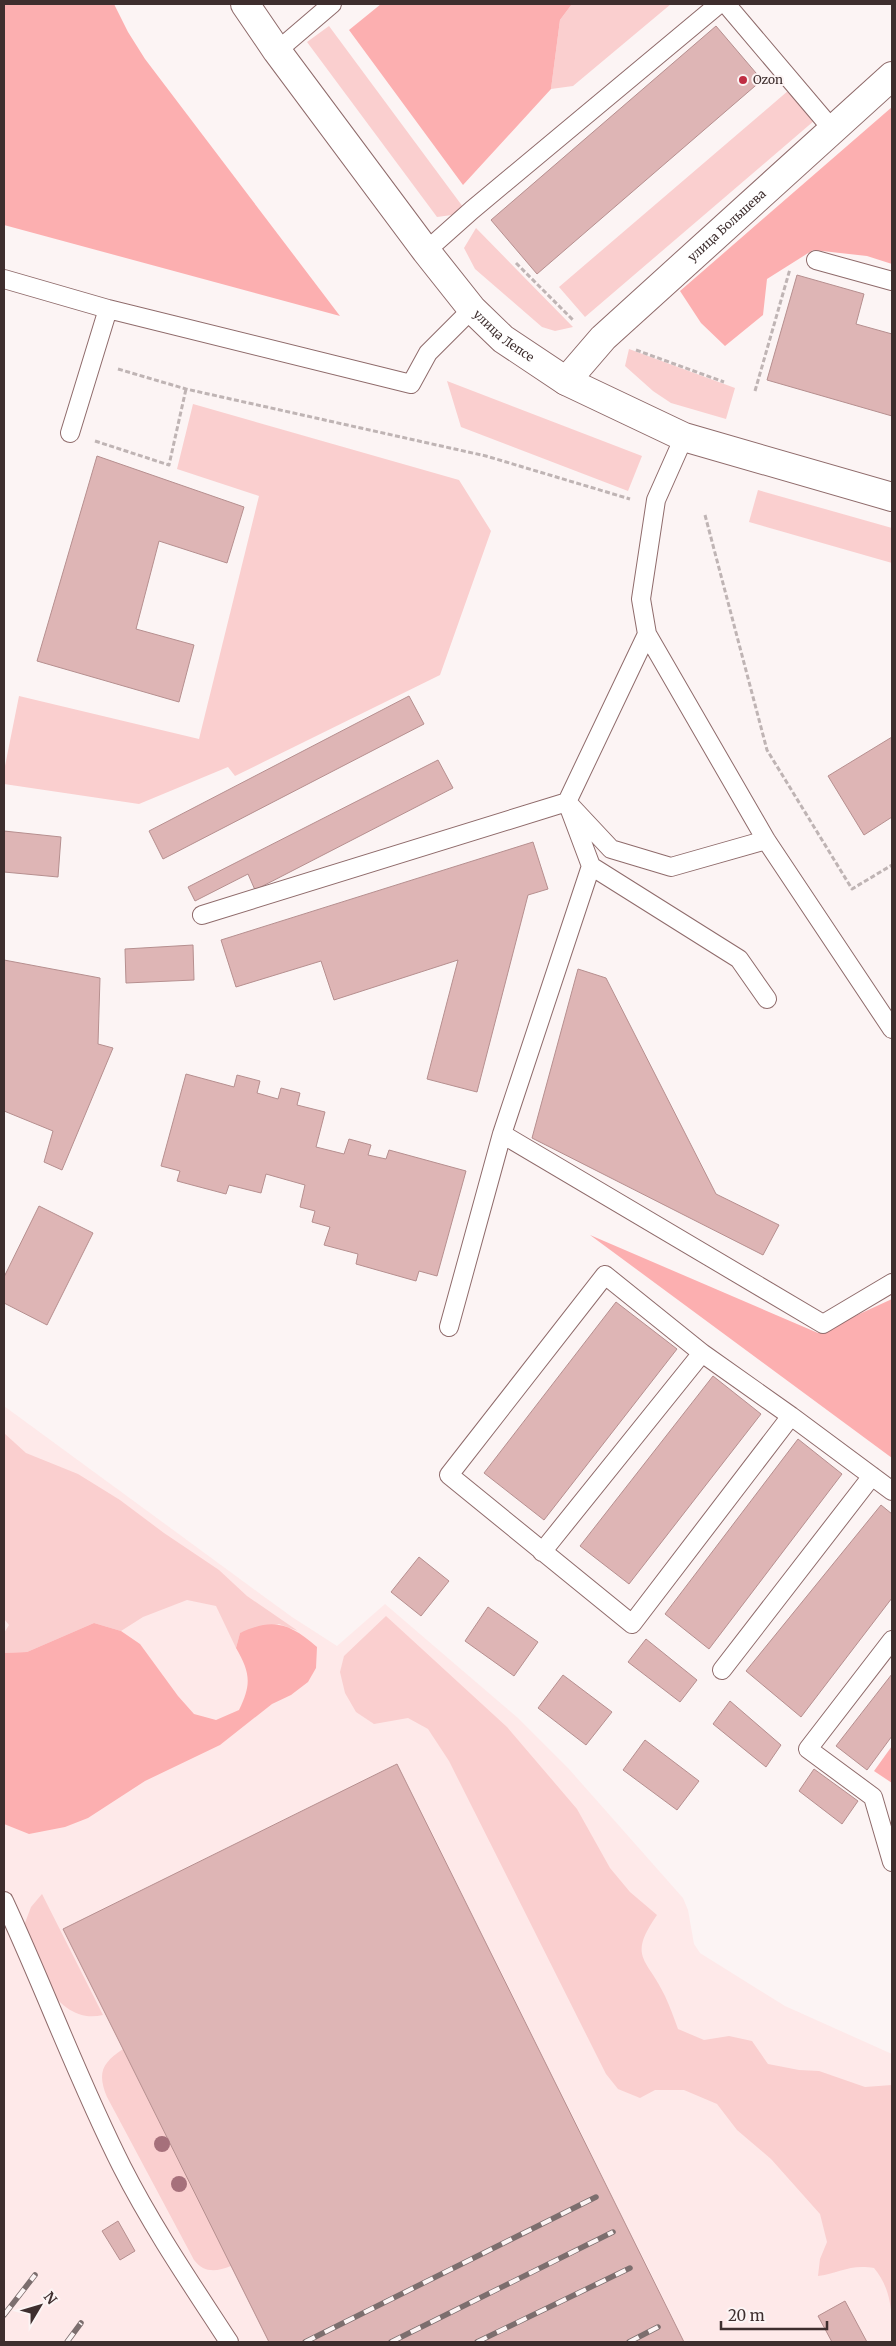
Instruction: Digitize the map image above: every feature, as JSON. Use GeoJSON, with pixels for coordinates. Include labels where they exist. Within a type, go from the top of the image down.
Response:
{"type":"FeatureCollection","features":[{"type":"Feature","properties":{"kind":"main road","name":"улица Лепсе"},"geometry":{"type":"LineString","coordinates":[[245,4],[276,51],[426,251],[472,310],[503,339],[566,381],[684,437],[892,497]]}},
{"type":"Feature","properties":{"kind":"main road","name":"улица Большева"},"geometry":{"type":"LineString","coordinates":[[566,381],[603,338],[892,76]]}},
{"type":"Feature","properties":{"kind":"lane"},"geometry":{"type":"LineString","coordinates":[[276,51],[332,4]]}},
{"type":"Feature","properties":{"kind":"lane"},"geometry":{"type":"LineString","coordinates":[[426,251],[472,210],[719,4]]}},
{"type":"Feature","properties":{"kind":"lane"},"geometry":{"type":"LineString","coordinates":[[726,4],[832,129]]}},
{"type":"Feature","properties":{"kind":"lane"},"geometry":{"type":"LineString","coordinates":[[816,260],[892,281]]}},
{"type":"Feature","properties":{"kind":"lane"},"geometry":{"type":"LineString","coordinates":[[4,280],[108,309],[411,384],[428,353],[472,310]]}},
{"type":"Feature","properties":{"kind":"lane"},"geometry":{"type":"LineString","coordinates":[[70,433],[108,309]]}},
{"type":"Feature","properties":{"kind":"lane"},"geometry":{"type":"LineString","coordinates":[[684,437],[656,500],[641,599],[647,634],[766,840],[892,1030]]}},
{"type":"Feature","properties":{"kind":"lane"},"geometry":{"type":"LineString","coordinates":[[647,634],[567,802],[591,866],[739,959],[767,999]]}},
{"type":"Feature","properties":{"kind":"lane"},"geometry":{"type":"LineString","coordinates":[[567,802],[611,849],[671,867],[766,840]]}},
{"type":"Feature","properties":{"kind":"lane"},"geometry":{"type":"LineString","coordinates":[[202,916],[567,802]]}},
{"type":"Feature","properties":{"kind":"lane"},"geometry":{"type":"LineString","coordinates":[[448,1327],[502,1134],[591,866]]}},
{"type":"Feature","properties":{"kind":"lane"},"geometry":{"type":"LineString","coordinates":[[502,1134],[823,1324],[892,1283]]}},
{"type":"Feature","properties":{"kind":"lane"},"geometry":{"type":"LineString","coordinates":[[791,1416],[632,1624],[449,1476],[605,1275],[702,1352],[791,1416],[892,1491]]}},
{"type":"Feature","properties":{"kind":"lane"},"geometry":{"type":"LineString","coordinates":[[542,1552],[702,1352]]}},
{"type":"Feature","properties":{"kind":"lane"},"geometry":{"type":"LineString","coordinates":[[722,1670],[872,1476]]}},
{"type":"Feature","properties":{"kind":"lane"},"geometry":{"type":"LineString","coordinates":[[892,1640],[808,1749],[873,1797],[892,1862]]}},
{"type":"Feature","properties":{"kind":"lane"},"geometry":{"type":"LineString","coordinates":[[4,1901],[32,1960],[69,2054],[123,2168],[165,2242],[229,2342]]}},
{"type":"Feature","properties":{"kind":"path"},"geometry":{"type":"LineString","coordinates":[[755,391],[791,267],[816,260]]}},
{"type":"Feature","properties":{"kind":"path"},"geometry":{"type":"LineString","coordinates":[[516,263],[578,324]]}},
{"type":"Feature","properties":{"kind":"path"},"geometry":{"type":"LineString","coordinates":[[603,338],[724,382]]}},
{"type":"Feature","properties":{"kind":"path"},"geometry":{"type":"LineString","coordinates":[[92,361],[186,389],[486,456],[627,499],[656,500]]}},
{"type":"Feature","properties":{"kind":"path"},"geometry":{"type":"LineString","coordinates":[[70,433],[168,464],[186,389]]}},
{"type":"Feature","properties":{"kind":"path"},"geometry":{"type":"LineString","coordinates":[[705,515],[767,750],[852,889],[892,864]]}},
{"type":"Feature","properties":{"kind":"shaded area"},"geometry":{"type":"Polygon","coordinates":[[[4,4],[114,4],[128,32],[145,59],[340,316],[4,225],[4,4]]]}},
{"type":"Feature","properties":{"kind":"shaded area"},"geometry":{"type":"Polygon","coordinates":[[[381,4],[572,4],[560,20],[551,89],[463,185],[349,30],[381,4]]]}},
{"type":"Feature","properties":{"kind":"shaded area"},"geometry":{"type":"Polygon","coordinates":[[[572,4],[671,4],[573,86],[551,89],[560,20],[572,4]]]}},
{"type":"Feature","properties":{"kind":"shaded area"},"geometry":{"type":"Polygon","coordinates":[[[329,26],[463,207],[452,215],[437,217],[307,42],[329,26]]]}},
{"type":"Feature","properties":{"kind":"shaded area"},"geometry":{"type":"Polygon","coordinates":[[[789,90],[815,120],[585,317],[559,287],[789,90]]]}},
{"type":"Feature","properties":{"kind":"shaded area"},"geometry":{"type":"Polygon","coordinates":[[[892,107],[892,264],[867,256],[813,250],[767,279],[763,315],[725,346],[701,323],[680,291],[892,107]]]}},
{"type":"Feature","properties":{"kind":"shaded area"},"geometry":{"type":"Polygon","coordinates":[[[476,228],[573,327],[555,331],[542,327],[475,269],[464,248],[476,228]]]}},
{"type":"Feature","properties":{"kind":"shaded area"},"geometry":{"type":"Polygon","coordinates":[[[629,349],[735,388],[726,419],[671,403],[653,391],[625,366],[629,349]]]}},
{"type":"Feature","properties":{"kind":"shaded area"},"geometry":{"type":"Polygon","coordinates":[[[447,381],[642,456],[628,491],[461,427],[447,381]]]}},
{"type":"Feature","properties":{"kind":"shaded area"},"geometry":{"type":"Polygon","coordinates":[[[193,404],[459,480],[491,531],[440,675],[235,776],[228,767],[139,804],[4,784],[4,771],[19,696],[199,739],[259,496],[177,469],[193,404]]]}},
{"type":"Feature","properties":{"kind":"shaded area"},"geometry":{"type":"Polygon","coordinates":[[[758,490],[892,528],[892,563],[749,522],[758,490]]]}},
{"type":"Feature","properties":{"kind":"shaded area"},"geometry":{"type":"Polygon","coordinates":[[[590,1235],[818,1333],[892,1299],[892,1458],[590,1235]]]}},
{"type":"Feature","properties":{"kind":"shaded area"},"geometry":{"type":"Polygon","coordinates":[[[4,1406],[292,1617],[337,1646],[385,1604],[518,1718],[568,1768],[683,1898],[688,1910],[694,1944],[700,1953],[785,2006],[892,2054],[892,2342],[4,2342],[4,1406]]]}},
{"type":"Feature","properties":{"kind":"shaded area"},"geometry":{"type":"Polygon","coordinates":[[[4,1433],[26,1453],[78,1474],[120,1500],[164,1533],[219,1570],[247,1596],[298,1631],[279,1624],[240,1633],[236,1648],[216,1606],[187,1600],[143,1617],[121,1631],[94,1623],[27,1652],[4,1653],[4,1633],[9,1625],[4,1619],[4,1433]]]}},
{"type":"Feature","properties":{"kind":"shaded area"},"geometry":{"type":"Polygon","coordinates":[[[386,1616],[507,1727],[577,1809],[610,1868],[630,1892],[657,1915],[643,1940],[643,1957],[665,1996],[678,2029],[704,2040],[729,2036],[752,2041],[768,2064],[799,2070],[819,2071],[865,2087],[892,2085],[892,2319],[887,2292],[874,2268],[851,2268],[818,2276],[820,2259],[827,2242],[820,2214],[771,2159],[737,2130],[717,2104],[684,2090],[655,2090],[640,2098],[618,2089],[606,2074],[449,1761],[428,1729],[408,1718],[374,1724],[356,1712],[345,1693],[340,1672],[344,1656],[386,1616]]]}},
{"type":"Feature","properties":{"kind":"shaded area"},"geometry":{"type":"Polygon","coordinates":[[[94,1623],[121,1631],[140,1644],[178,1696],[194,1714],[216,1720],[239,1710],[246,1693],[247,1671],[236,1648],[240,1633],[252,1628],[272,1624],[290,1628],[317,1647],[316,1668],[308,1682],[291,1695],[272,1704],[220,1745],[145,1781],[88,1818],[65,1827],[29,1834],[4,1824],[4,1653],[27,1652],[94,1623]]]}},
{"type":"Feature","properties":{"kind":"shaded area"},"geometry":{"type":"Polygon","coordinates":[[[892,1746],[892,1783],[874,1771],[892,1746]]]}},
{"type":"Feature","properties":{"kind":"shaded area"},"geometry":{"type":"Polygon","coordinates":[[[42,1894],[103,2015],[87,2016],[73,2012],[61,2003],[51,1991],[33,1963],[20,1936],[31,1907],[42,1894]]]}},
{"type":"Feature","properties":{"kind":"shaded area"},"geometry":{"type":"Polygon","coordinates":[[[123,2049],[231,2266],[211,2270],[202,2267],[194,2260],[107,2097],[102,2081],[103,2069],[110,2059],[123,2049]]]}},
{"type":"Feature","properties":{"kind":"building"},"geometry":{"type":"Polygon","coordinates":[[[716,26],[762,80],[537,274],[491,220],[716,26]]]}},
{"type":"Feature","properties":{"kind":"building"},"geometry":{"type":"Polygon","coordinates":[[[797,275],[864,294],[856,324],[892,334],[892,416],[767,380],[797,275]]]}},
{"type":"Feature","properties":{"kind":"building"},"geometry":{"type":"Polygon","coordinates":[[[97,456],[244,507],[227,563],[159,541],[136,629],[194,645],[179,702],[37,661],[97,456]]]}},
{"type":"Feature","properties":{"kind":"building"},"geometry":{"type":"Polygon","coordinates":[[[409,696],[424,724],[163,859],[149,831],[409,696]]]}},
{"type":"Feature","properties":{"kind":"building"},"geometry":{"type":"Polygon","coordinates":[[[892,737],[892,817],[864,835],[828,776],[892,737]]]}},
{"type":"Feature","properties":{"kind":"building"},"geometry":{"type":"Polygon","coordinates":[[[438,760],[453,788],[255,890],[248,874],[195,901],[188,887],[438,760]]]}},
{"type":"Feature","properties":{"kind":"building"},"geometry":{"type":"Polygon","coordinates":[[[4,831],[61,837],[58,877],[4,872],[4,831]]]}},
{"type":"Feature","properties":{"kind":"building"},"geometry":{"type":"Polygon","coordinates":[[[533,842],[548,889],[528,895],[477,1092],[427,1079],[458,960],[334,1000],[321,961],[236,987],[221,940],[533,842]]]}},
{"type":"Feature","properties":{"kind":"building"},"geometry":{"type":"Polygon","coordinates":[[[193,945],[194,980],[126,983],[125,949],[193,945]]]}},
{"type":"Feature","properties":{"kind":"building"},"geometry":{"type":"Polygon","coordinates":[[[4,960],[100,978],[98,1044],[113,1048],[62,1170],[44,1162],[53,1131],[4,1111],[4,960]]]}},
{"type":"Feature","properties":{"kind":"building"},"geometry":{"type":"Polygon","coordinates":[[[578,969],[606,978],[716,1194],[779,1225],[763,1255],[532,1138],[578,969]]]}},
{"type":"Feature","properties":{"kind":"building"},"geometry":{"type":"Polygon","coordinates":[[[186,1074],[234,1087],[237,1075],[260,1081],[257,1093],[278,1099],[281,1088],[300,1093],[297,1105],[325,1112],[316,1147],[344,1154],[349,1139],[371,1145],[368,1155],[386,1159],[389,1150],[466,1171],[437,1276],[419,1271],[416,1281],[356,1264],[358,1254],[324,1245],[330,1227],[312,1222],[315,1211],[300,1207],[305,1185],[266,1174],[261,1193],[229,1185],[226,1194],[177,1181],[180,1171],[161,1166],[186,1074]]]}},
{"type":"Feature","properties":{"kind":"building"},"geometry":{"type":"Polygon","coordinates":[[[39,1206],[93,1233],[47,1325],[4,1303],[4,1277],[39,1206]]]}},
{"type":"Feature","properties":{"kind":"building"},"geometry":{"type":"Polygon","coordinates":[[[616,1302],[677,1349],[544,1520],[484,1473],[616,1302]]]}},
{"type":"Feature","properties":{"kind":"building"},"geometry":{"type":"Polygon","coordinates":[[[713,1376],[761,1414],[629,1584],[580,1546],[713,1376]]]}},
{"type":"Feature","properties":{"kind":"building"},"geometry":{"type":"Polygon","coordinates":[[[798,1439],[842,1474],[709,1649],[665,1614],[798,1439]]]}},
{"type":"Feature","properties":{"kind":"building"},"geometry":{"type":"Polygon","coordinates":[[[881,1505],[892,1514],[892,1598],[801,1717],[746,1671],[881,1505]]]}},
{"type":"Feature","properties":{"kind":"building"},"geometry":{"type":"Polygon","coordinates":[[[419,1557],[449,1581],[421,1616],[391,1592],[419,1557]]]}},
{"type":"Feature","properties":{"kind":"building"},"geometry":{"type":"Polygon","coordinates":[[[488,1607],[538,1642],[514,1676],[465,1641],[488,1607]]]}},
{"type":"Feature","properties":{"kind":"building"},"geometry":{"type":"Polygon","coordinates":[[[646,1639],[697,1680],[680,1702],[628,1662],[646,1639]]]}},
{"type":"Feature","properties":{"kind":"building"},"geometry":{"type":"Polygon","coordinates":[[[892,1674],[892,1736],[867,1770],[836,1746],[892,1674]]]}},
{"type":"Feature","properties":{"kind":"building"},"geometry":{"type":"Polygon","coordinates":[[[563,1675],[612,1712],[586,1745],[538,1708],[563,1675]]]}},
{"type":"Feature","properties":{"kind":"building"},"geometry":{"type":"Polygon","coordinates":[[[730,1701],[781,1745],[766,1767],[713,1724],[730,1701]]]}},
{"type":"Feature","properties":{"kind":"building"},"geometry":{"type":"Polygon","coordinates":[[[645,1740],[699,1781],[677,1810],[623,1770],[645,1740]]]}},
{"type":"Feature","properties":{"kind":"building"},"geometry":{"type":"Polygon","coordinates":[[[397,1764],[684,2342],[269,2342],[63,1929],[397,1764]]]}},
{"type":"Feature","properties":{"kind":"building"},"geometry":{"type":"Polygon","coordinates":[[[814,1769],[858,1801],[842,1824],[799,1791],[814,1769]]]}},
{"type":"Feature","properties":{"kind":"building"},"geometry":{"type":"Polygon","coordinates":[[[118,2221],[135,2251],[120,2260],[102,2231],[118,2221]]]}},
{"type":"Feature","properties":{"kind":"building"},"geometry":{"type":"Polygon","coordinates":[[[845,2301],[867,2342],[832,2342],[818,2316],[845,2301]]]}},
{"type":"Feature","properties":{"kind":"railway"},"geometry":{"type":"LineString","coordinates":[[305,2342],[596,2197]]}},
{"type":"Feature","properties":{"kind":"railway"},"geometry":{"type":"LineString","coordinates":[[391,2342],[613,2232]]}},
{"type":"Feature","properties":{"kind":"railway"},"geometry":{"type":"LineString","coordinates":[[477,2342],[630,2268]]}},
{"type":"Feature","properties":{"kind":"railway"},"geometry":{"type":"LineString","coordinates":[[4,2315],[35,2275]]}},
{"type":"Feature","properties":{"kind":"railway"},"geometry":{"type":"LineString","coordinates":[[67,2342],[81,2323]]}},
{"type":"Feature","properties":{"kind":"railway"},"geometry":{"type":"LineString","coordinates":[[629,2342],[658,2327]]}},
{"type":"Feature","properties":{"kind":"place","name":"Ozon"},"geometry":{"type":"Point","coordinates":[743,80]}}]}
